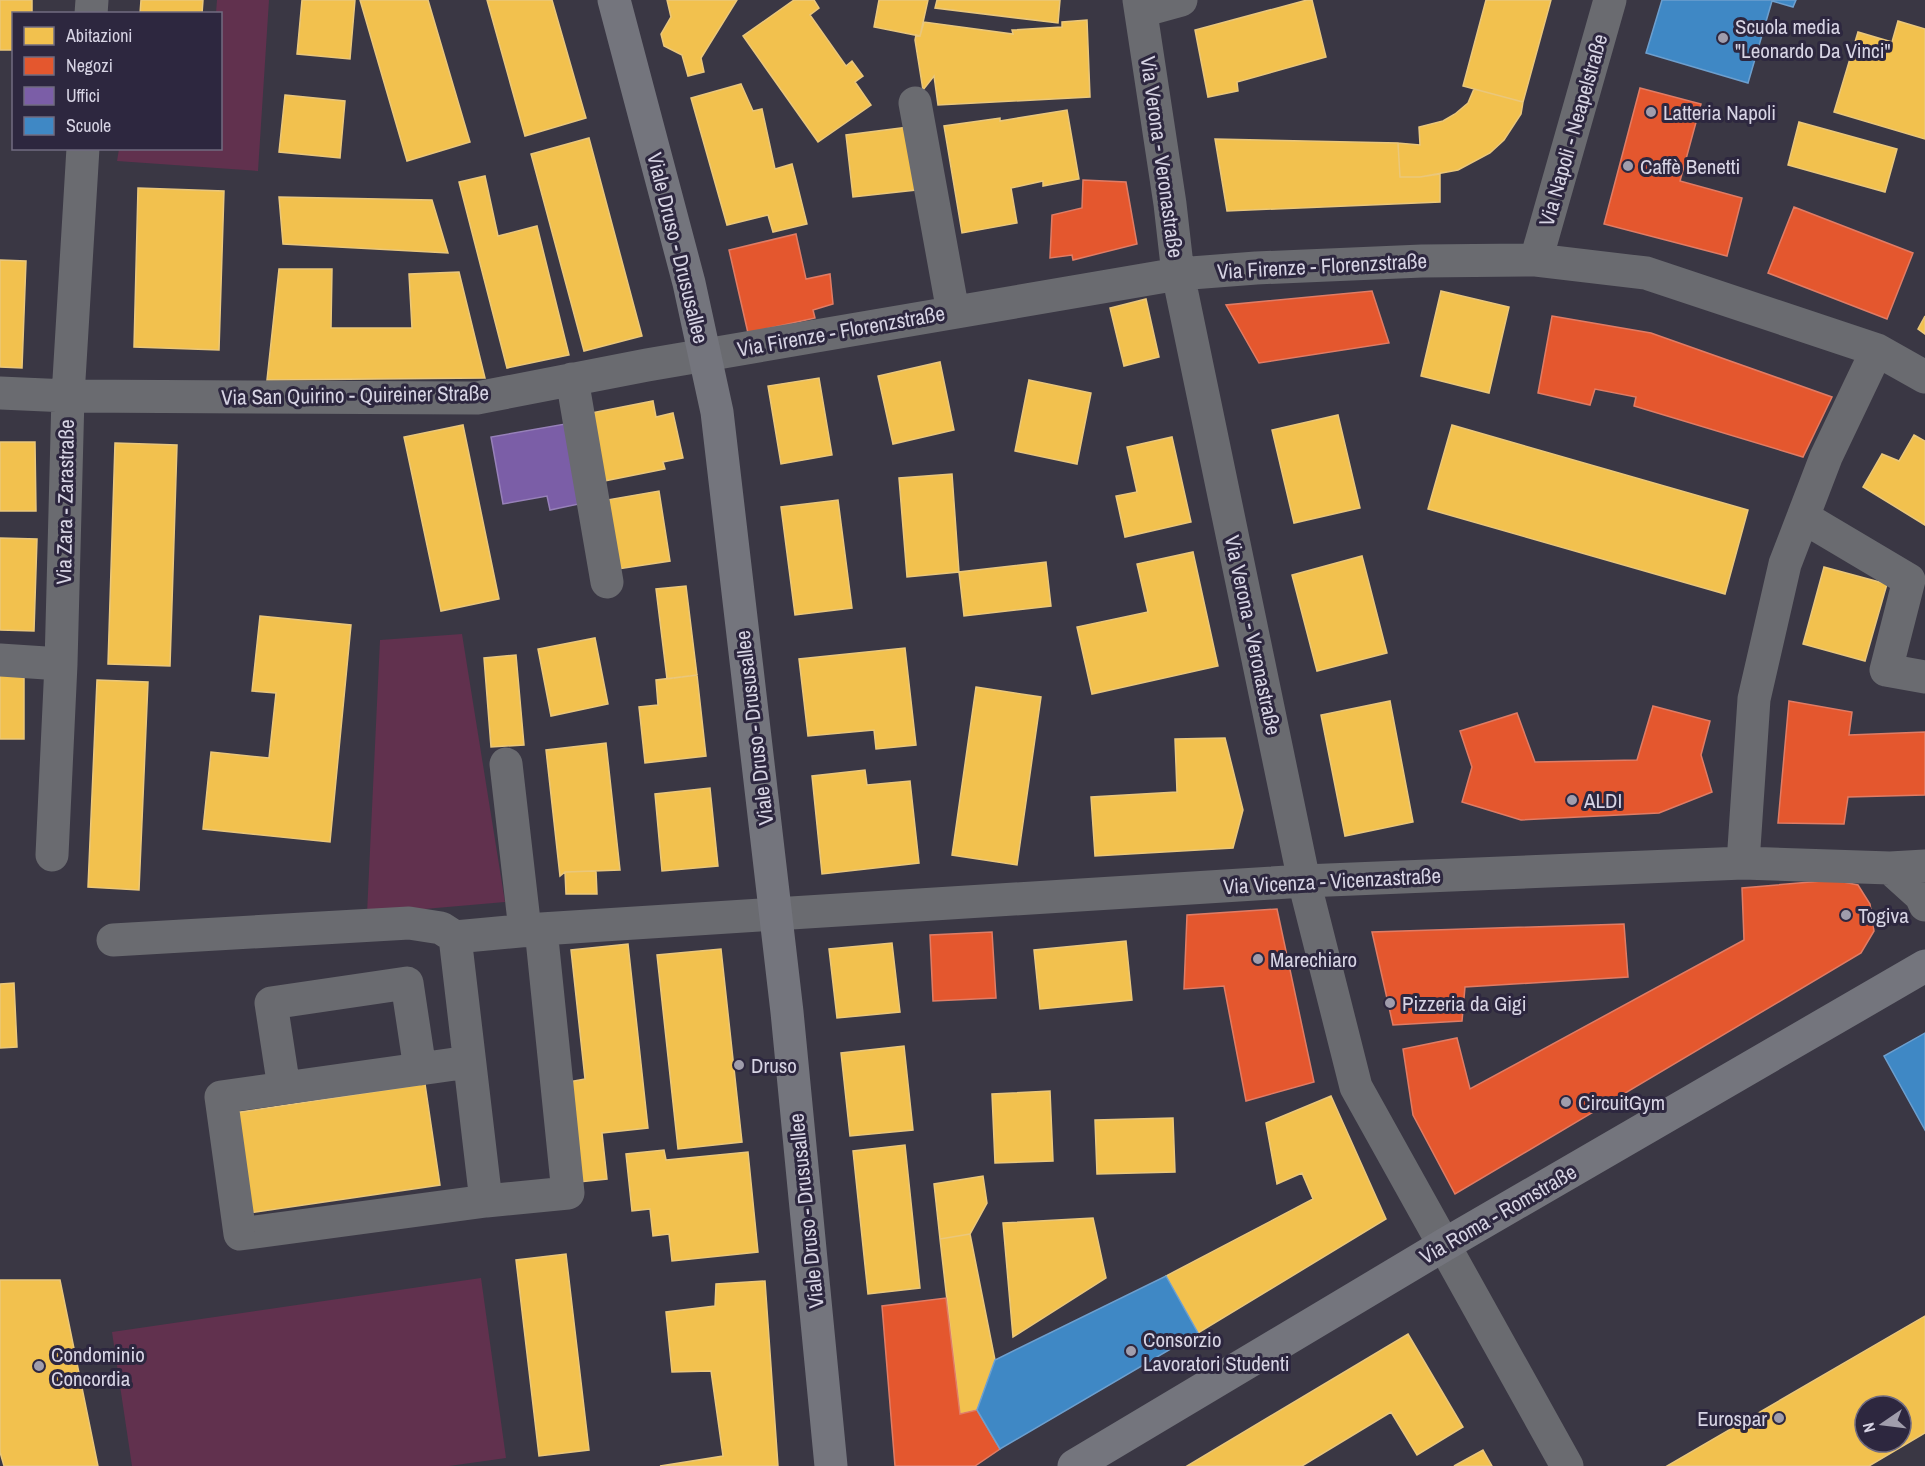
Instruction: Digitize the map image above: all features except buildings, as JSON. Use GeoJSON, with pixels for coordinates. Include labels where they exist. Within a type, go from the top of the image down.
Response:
{"type":"FeatureCollection","features":[{"type":"Feature","properties":{"kind":"main road","name":"Viale Druso - Drususallee"},"geometry":{"type":"LineString","coordinates":[[614,0],[689,283],[717,412],[788,1023],[831,1466]]}},
{"type":"Feature","properties":{"kind":"main road","name":"Via Roma - Romstraße"},"geometry":{"type":"LineString","coordinates":[[1074,1466],[1444,1245],[1925,966]]}},
{"type":"Feature","properties":{"kind":"street"},"geometry":{"type":"LineString","coordinates":[[1140,5],[1180,0]]}},
{"type":"Feature","properties":{"kind":"street","name":"Via Napoli - Neapelstraße"},"geometry":{"type":"LineString","coordinates":[[1536,260],[1610,0]]}},
{"type":"Feature","properties":{"kind":"street","name":"Via Verona - Veronastraße"},"geometry":{"type":"LineString","coordinates":[[1140,5],[1179,274],[1304,881],[1356,1087],[1567,1466]]}},
{"type":"Feature","properties":{"kind":"street"},"geometry":{"type":"LineString","coordinates":[[915,103],[953,312]]}},
{"type":"Feature","properties":{"kind":"street","name":"Via Zara - Zarastraße"},"geometry":{"type":"LineString","coordinates":[[52,855],[61,664],[68,396],[83,150]]}},
{"type":"Feature","properties":{"kind":"street","name":"Via Firenze - Florenzstraße"},"geometry":{"type":"LineString","coordinates":[[705,355],[1179,274],[1398,262],[1536,260],[1646,273],[1876,350],[1925,377]]}},
{"type":"Feature","properties":{"kind":"street"},"geometry":{"type":"LineString","coordinates":[[1743,863],[1754,699],[1785,564],[1826,457],[1876,350]]}},
{"type":"Feature","properties":{"kind":"street","name":"Via San Quirino - Quireiner Straße"},"geometry":{"type":"LineString","coordinates":[[0,393],[68,396],[477,398],[705,355]]}},
{"type":"Feature","properties":{"kind":"street"},"geometry":{"type":"LineString","coordinates":[[572,379],[607,582]]}},
{"type":"Feature","properties":{"kind":"street"},"geometry":{"type":"LineString","coordinates":[[1803,517],[1909,580],[1886,670],[1925,677]]}},
{"type":"Feature","properties":{"kind":"street"},"geometry":{"type":"LineString","coordinates":[[0,660],[61,664]]}},
{"type":"Feature","properties":{"kind":"street"},"geometry":{"type":"LineString","coordinates":[[470,1062],[221,1097],[240,1234],[486,1201],[568,1193],[533,930],[506,764]]}},
{"type":"Feature","properties":{"kind":"street","name":"Via Vicenza - Vicenzastraße"},"geometry":{"type":"LineString","coordinates":[[455,937],[775,914],[1304,881],[1743,863],[1890,868],[1925,866]]}},
{"type":"Feature","properties":{"kind":"street"},"geometry":{"type":"LineString","coordinates":[[1890,868],[1921,896],[1925,905]]}},
{"type":"Feature","properties":{"kind":"street"},"geometry":{"type":"LineString","coordinates":[[112,940],[409,923],[441,928],[455,937],[486,1201]]}},
{"type":"Feature","properties":{"kind":"street"},"geometry":{"type":"LineString","coordinates":[[284,1088],[272,1003],[407,983],[420,1069]]}},
{"type":"Feature","properties":{"kind":"shaded area"},"geometry":{"type":"Polygon","coordinates":[[[217,0],[269,0],[258,171],[117,161],[119,150],[222,150],[222,12],[216,12],[217,0]]]}},
{"type":"Feature","properties":{"kind":"shaded area"},"geometry":{"type":"Polygon","coordinates":[[[462,634],[505,902],[367,914],[380,640],[462,634]]]}},
{"type":"Feature","properties":{"kind":"shaded area"},"geometry":{"type":"Polygon","coordinates":[[[481,1278],[506,1458],[449,1466],[132,1466],[112,1332],[481,1278]]]}},
{"type":"Feature","properties":{"kind":"place","name":"Scuola media \"Leonardo Da Vinci\""},"geometry":{"type":"Point","coordinates":[1723,38]}},
{"type":"Feature","properties":{"kind":"place","name":"Latteria Napoli"},"geometry":{"type":"Point","coordinates":[1651,112]}},
{"type":"Feature","properties":{"kind":"place","name":"Caffè Benetti"},"geometry":{"type":"Point","coordinates":[1628,166]}},
{"type":"Feature","properties":{"kind":"place","name":"ALDI"},"geometry":{"type":"Point","coordinates":[1572,800]}},
{"type":"Feature","properties":{"kind":"place","name":"Togiva"},"geometry":{"type":"Point","coordinates":[1846,915]}},
{"type":"Feature","properties":{"kind":"place","name":"Marechiaro"},"geometry":{"type":"Point","coordinates":[1258,959]}},
{"type":"Feature","properties":{"kind":"place","name":"Pizzeria da Gigi"},"geometry":{"type":"Point","coordinates":[1390,1003]}},
{"type":"Feature","properties":{"kind":"place","name":"Druso"},"geometry":{"type":"Point","coordinates":[739,1065]}},
{"type":"Feature","properties":{"kind":"place","name":"CircuitGym"},"geometry":{"type":"Point","coordinates":[1566,1102]}},
{"type":"Feature","properties":{"kind":"place","name":"Consorzio Lavoratori Studenti"},"geometry":{"type":"Point","coordinates":[1131,1351]}},
{"type":"Feature","properties":{"kind":"place","name":"Condominio Concordia"},"geometry":{"type":"Point","coordinates":[39,1366]}},
{"type":"Feature","properties":{"kind":"place","name":"Eurospar"},"geometry":{"type":"Point","coordinates":[1779,1418]}}]}
